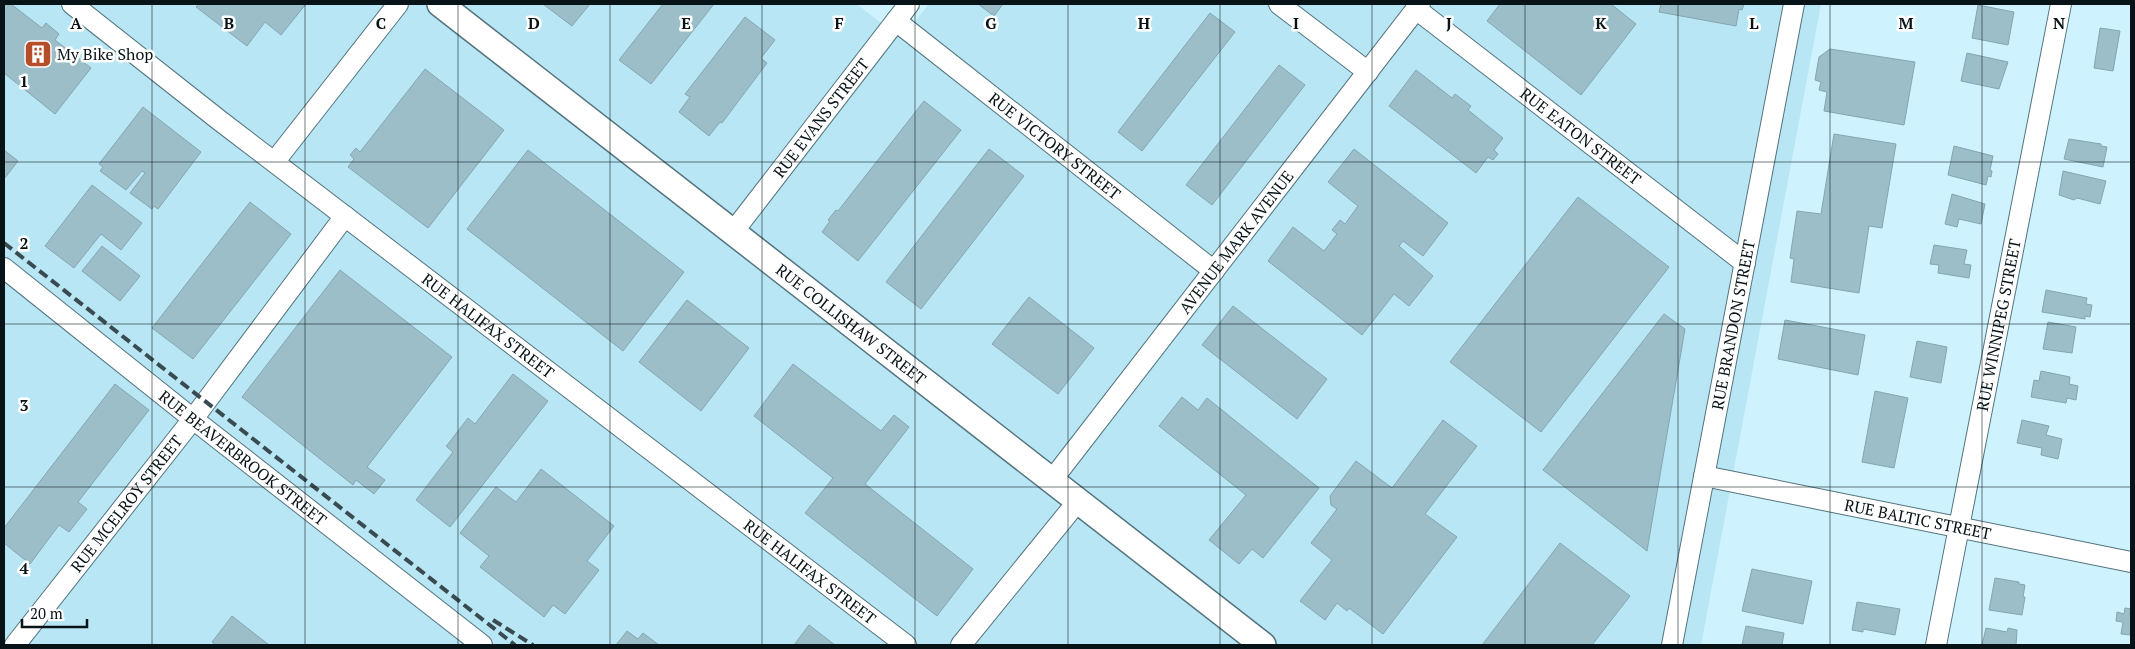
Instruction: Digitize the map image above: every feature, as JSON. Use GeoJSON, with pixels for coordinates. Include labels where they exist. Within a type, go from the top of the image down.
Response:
{"type":"FeatureCollection","features":[{"type":"Feature","properties":{"kind":"street","name":"RUE HALIFAX STREET"},"geometry":{"type":"LineString","coordinates":[[72,4],[345,216],[906,645]]}},
{"type":"Feature","properties":{"kind":"street"},"geometry":{"type":"LineString","coordinates":[[275,161],[398,4]]}},
{"type":"Feature","properties":{"kind":"street","name":"RUE COLLISHAW STREET"},"geometry":{"type":"LineString","coordinates":[[440,4],[1263,645]]}},
{"type":"Feature","properties":{"kind":"street","name":"RUE EVANS STREET"},"geometry":{"type":"LineString","coordinates":[[734,232],[909,4]]}},
{"type":"Feature","properties":{"kind":"street"},"geometry":{"type":"LineString","coordinates":[[1279,4],[1368,72]]}},
{"type":"Feature","properties":{"kind":"street","name":"RUE BRANDON STREET"},"geometry":{"type":"LineString","coordinates":[[1672,645],[1794,4]]}},
{"type":"Feature","properties":{"kind":"street","name":"RUE WINNIPEG STREET"},"geometry":{"type":"LineString","coordinates":[[1936,645],[2061,4]]}},
{"type":"Feature","properties":{"kind":"street","name":"AVENUE MARK AVENUE"},"geometry":{"type":"LineString","coordinates":[[1052,480],[1418,6]]}},
{"type":"Feature","properties":{"kind":"street","name":"RUE EATON STREET"},"geometry":{"type":"LineString","coordinates":[[1418,6],[1745,263]]}},
{"type":"Feature","properties":{"kind":"street","name":"RUE VICTORY STREET"},"geometry":{"type":"LineString","coordinates":[[896,21],[1214,271]]}},
{"type":"Feature","properties":{"kind":"street","name":"RUE MCELROY STREET"},"geometry":{"type":"LineString","coordinates":[[15,645],[193,419],[345,216]]}},
{"type":"Feature","properties":{"kind":"street","name":"RUE BEAVERBROOK STREET"},"geometry":{"type":"LineString","coordinates":[[4,268],[193,419],[482,645]]}},
{"type":"Feature","properties":{"kind":"street","name":"RUE BALTIC STREET"},"geometry":{"type":"LineString","coordinates":[[1704,476],[2131,562]]}},
{"type":"Feature","properties":{"kind":"street"},"geometry":{"type":"LineString","coordinates":[[961,645],[1078,501]]}},
{"type":"Feature","properties":{"kind":"shaded area"},"geometry":{"type":"Polygon","coordinates":[[[4,4],[857,4],[901,39],[929,4],[1821,4],[1701,645],[4,645],[4,4]]]}},
{"type":"Feature","properties":{"kind":"building","name":"My Bike Shop"},"geometry":{"type":"Polygon","coordinates":[[[4,4],[11,4],[42,28],[46,23],[59,34],[55,40],[91,68],[55,114],[4,73],[4,4]]]}},
{"type":"Feature","properties":{"kind":"building"},"geometry":{"type":"Polygon","coordinates":[[[199,4],[306,4],[281,35],[265,22],[247,46],[196,7],[199,4]]]}},
{"type":"Feature","properties":{"kind":"building"},"geometry":{"type":"Polygon","coordinates":[[[543,4],[590,4],[572,26],[543,4]]]}},
{"type":"Feature","properties":{"kind":"building"},"geometry":{"type":"Polygon","coordinates":[[[663,4],[714,4],[651,84],[619,60],[663,4]]]}},
{"type":"Feature","properties":{"kind":"building"},"geometry":{"type":"Polygon","coordinates":[[[978,4],[1003,4],[994,16],[978,4]]]}},
{"type":"Feature","properties":{"kind":"building"},"geometry":{"type":"Polygon","coordinates":[[[1500,4],[1611,4],[1636,24],[1581,95],[1487,21],[1500,4]]]}},
{"type":"Feature","properties":{"kind":"building"},"geometry":{"type":"Polygon","coordinates":[[[1661,4],[1744,4],[1742,10],[1739,9],[1736,26],[1659,12],[1661,4]]]}},
{"type":"Feature","properties":{"kind":"building"},"geometry":{"type":"Polygon","coordinates":[[[1978,5],[2014,12],[2008,45],[1972,38],[1978,5]]]}},
{"type":"Feature","properties":{"kind":"building"},"geometry":{"type":"Polygon","coordinates":[[[1210,13],[1235,32],[1142,151],[1118,132],[1210,13]]]}},
{"type":"Feature","properties":{"kind":"building"},"geometry":{"type":"Polygon","coordinates":[[[745,17],[775,40],[761,58],[767,63],[722,123],[720,122],[709,136],[679,112],[690,97],[685,94],[745,17]]]}},
{"type":"Feature","properties":{"kind":"building"},"geometry":{"type":"Polygon","coordinates":[[[2100,28],[2120,31],[2113,71],[2094,68],[2100,28]]]}},
{"type":"Feature","properties":{"kind":"building"},"geometry":{"type":"Polygon","coordinates":[[[1830,49],[1915,62],[1904,125],[1824,111],[1827,92],[1819,90],[1821,82],[1815,80],[1819,57],[1830,49]]]}},
{"type":"Feature","properties":{"kind":"building"},"geometry":{"type":"Polygon","coordinates":[[[1967,53],[2008,62],[1999,89],[1961,81],[1967,53]]]}},
{"type":"Feature","properties":{"kind":"building"},"geometry":{"type":"Polygon","coordinates":[[[1279,65],[1305,85],[1212,205],[1186,185],[1279,65]]]}},
{"type":"Feature","properties":{"kind":"building"},"geometry":{"type":"Polygon","coordinates":[[[425,69],[504,130],[428,228],[348,167],[354,159],[350,155],[356,148],[360,152],[425,69]]]}},
{"type":"Feature","properties":{"kind":"building"},"geometry":{"type":"Polygon","coordinates":[[[1416,70],[1452,98],[1455,94],[1471,106],[1468,110],[1503,138],[1494,150],[1498,154],[1493,160],[1488,157],[1476,173],[1389,106],[1416,70]]]}},
{"type":"Feature","properties":{"kind":"building"},"geometry":{"type":"Polygon","coordinates":[[[924,101],[961,130],[858,261],[822,232],[830,221],[828,220],[836,210],[838,211],[924,101]]]}},
{"type":"Feature","properties":{"kind":"building"},"geometry":{"type":"Polygon","coordinates":[[[143,107],[201,152],[158,209],[154,206],[152,209],[130,193],[145,173],[142,171],[126,190],[100,171],[103,167],[99,164],[143,107]]]}},
{"type":"Feature","properties":{"kind":"building"},"geometry":{"type":"Polygon","coordinates":[[[1834,134],[1896,144],[1882,228],[1869,226],[1859,293],[1791,282],[1794,259],[1790,258],[1797,211],[1821,214],[1834,134]]]}},
{"type":"Feature","properties":{"kind":"building"},"geometry":{"type":"Polygon","coordinates":[[[2069,139],[2101,144],[2101,146],[2107,147],[2103,167],[2064,159],[2069,139]]]}},
{"type":"Feature","properties":{"kind":"building"},"geometry":{"type":"Polygon","coordinates":[[[1954,146],[1993,156],[1990,170],[1992,171],[1991,177],[1988,176],[1986,185],[1948,175],[1954,146]]]}},
{"type":"Feature","properties":{"kind":"building"},"geometry":{"type":"Polygon","coordinates":[[[989,149],[1024,176],[921,309],[886,282],[989,149]]]}},
{"type":"Feature","properties":{"kind":"building"},"geometry":{"type":"Polygon","coordinates":[[[1354,149],[1448,223],[1423,256],[1403,241],[1399,246],[1433,276],[1409,306],[1394,294],[1362,335],[1268,261],[1293,227],[1324,251],[1337,234],[1332,230],[1340,220],[1345,224],[1358,206],[1328,182],[1354,149]]]}},
{"type":"Feature","properties":{"kind":"building"},"geometry":{"type":"Polygon","coordinates":[[[4,150],[18,161],[4,179],[4,150]]]}},
{"type":"Feature","properties":{"kind":"building"},"geometry":{"type":"Polygon","coordinates":[[[528,150],[684,272],[623,351],[467,229],[528,150]]]}},
{"type":"Feature","properties":{"kind":"building"},"geometry":{"type":"Polygon","coordinates":[[[2063,171],[2106,181],[2100,204],[2077,198],[2074,200],[2059,195],[2063,171]]]}},
{"type":"Feature","properties":{"kind":"building"},"geometry":{"type":"Polygon","coordinates":[[[92,185],[142,223],[121,250],[101,234],[74,268],[45,246],[92,185]]]}},
{"type":"Feature","properties":{"kind":"building"},"geometry":{"type":"Polygon","coordinates":[[[1952,194],[1985,204],[1981,224],[1959,219],[1957,227],[1945,224],[1952,194]]]}},
{"type":"Feature","properties":{"kind":"building"},"geometry":{"type":"Polygon","coordinates":[[[1578,197],[1669,267],[1541,432],[1450,362],[1578,197]]]}},
{"type":"Feature","properties":{"kind":"building"},"geometry":{"type":"Polygon","coordinates":[[[250,202],[291,234],[193,359],[152,328],[250,202]]]}},
{"type":"Feature","properties":{"kind":"building"},"geometry":{"type":"Polygon","coordinates":[[[1934,245],[1967,250],[1964,264],[1971,265],[1969,278],[1938,273],[1939,265],[1930,264],[1934,245]]]}},
{"type":"Feature","properties":{"kind":"building"},"geometry":{"type":"Polygon","coordinates":[[[102,246],[140,276],[120,301],[82,271],[102,246]]]}},
{"type":"Feature","properties":{"kind":"building"},"geometry":{"type":"Polygon","coordinates":[[[340,270],[452,357],[367,467],[385,480],[374,494],[356,480],[353,485],[242,397],[340,270]]]}},
{"type":"Feature","properties":{"kind":"building"},"geometry":{"type":"Polygon","coordinates":[[[2046,290],[2087,298],[2086,304],[2092,305],[2090,317],[2085,316],[2085,319],[2042,312],[2046,290]]]}},
{"type":"Feature","properties":{"kind":"building"},"geometry":{"type":"Polygon","coordinates":[[[1029,297],[1094,348],[1058,394],[992,344],[1029,297]]]}},
{"type":"Feature","properties":{"kind":"building"},"geometry":{"type":"Polygon","coordinates":[[[687,300],[749,348],[701,411],[639,362],[687,300]]]}},
{"type":"Feature","properties":{"kind":"building"},"geometry":{"type":"Polygon","coordinates":[[[1233,306],[1327,379],[1297,419],[1202,345],[1233,306]]]}},
{"type":"Feature","properties":{"kind":"building"},"geometry":{"type":"Polygon","coordinates":[[[1664,314],[1685,329],[1647,551],[1543,470],[1664,314]]]}},
{"type":"Feature","properties":{"kind":"building"},"geometry":{"type":"Polygon","coordinates":[[[1785,320],[1865,335],[1858,375],[1778,359],[1785,320]]]}},
{"type":"Feature","properties":{"kind":"building"},"geometry":{"type":"Polygon","coordinates":[[[2048,322],[2076,327],[2072,353],[2043,349],[2048,322]]]}},
{"type":"Feature","properties":{"kind":"building"},"geometry":{"type":"Polygon","coordinates":[[[1917,341],[1947,347],[1941,383],[1910,377],[1917,341]]]}},
{"type":"Feature","properties":{"kind":"building"},"geometry":{"type":"Polygon","coordinates":[[[793,364],[881,431],[894,415],[909,427],[865,484],[973,569],[937,616],[805,513],[833,478],[754,416],[793,364]]]}},
{"type":"Feature","properties":{"kind":"building"},"geometry":{"type":"Polygon","coordinates":[[[2041,371],[2070,377],[2069,384],[2078,386],[2076,400],[2067,398],[2066,403],[2031,397],[2034,380],[2039,381],[2041,371]]]}},
{"type":"Feature","properties":{"kind":"building"},"geometry":{"type":"Polygon","coordinates":[[[513,374],[548,401],[450,527],[416,500],[453,452],[446,446],[468,418],[475,424],[513,374]]]}},
{"type":"Feature","properties":{"kind":"building"},"geometry":{"type":"Polygon","coordinates":[[[115,384],[149,410],[78,502],[87,509],[69,532],[59,525],[30,564],[4,543],[4,528],[115,384]]]}},
{"type":"Feature","properties":{"kind":"building"},"geometry":{"type":"Polygon","coordinates":[[[1875,391],[1908,398],[1894,468],[1862,462],[1875,391]]]}},
{"type":"Feature","properties":{"kind":"building"},"geometry":{"type":"Polygon","coordinates":[[[1182,397],[1198,410],[1207,398],[1319,488],[1263,558],[1252,549],[1239,564],[1209,540],[1246,495],[1159,426],[1182,397]]]}},
{"type":"Feature","properties":{"kind":"building"},"geometry":{"type":"Polygon","coordinates":[[[1443,420],[1477,446],[1425,514],[1457,537],[1383,634],[1349,608],[1347,611],[1337,603],[1325,620],[1300,601],[1332,560],[1311,543],[1337,509],[1331,505],[1330,496],[1356,461],[1392,488],[1443,420]]]}},
{"type":"Feature","properties":{"kind":"building"},"geometry":{"type":"Polygon","coordinates":[[[2022,420],[2049,426],[2046,435],[2062,439],[2058,459],[2041,455],[2042,448],[2017,443],[2022,420]]]}},
{"type":"Feature","properties":{"kind":"building"},"geometry":{"type":"Polygon","coordinates":[[[541,469],[614,526],[587,561],[599,570],[565,614],[553,605],[544,617],[480,567],[489,556],[460,533],[496,487],[516,502],[541,469]]]}},
{"type":"Feature","properties":{"kind":"building"},"geometry":{"type":"Polygon","coordinates":[[[1560,543],[1630,596],[1592,645],[1482,645],[1560,543]]]}},
{"type":"Feature","properties":{"kind":"building"},"geometry":{"type":"Polygon","coordinates":[[[1752,569],[1812,581],[1803,624],[1742,611],[1752,569]]]}},
{"type":"Feature","properties":{"kind":"building"},"geometry":{"type":"Polygon","coordinates":[[[1995,578],[2019,582],[2019,584],[2025,585],[2022,615],[1989,610],[1995,578]]]}},
{"type":"Feature","properties":{"kind":"building"},"geometry":{"type":"Polygon","coordinates":[[[1857,602],[1900,609],[1895,635],[1863,629],[1863,632],[1852,630],[1857,602]]]}},
{"type":"Feature","properties":{"kind":"building"},"geometry":{"type":"Polygon","coordinates":[[[2125,608],[2131,609],[2131,635],[2121,634],[2123,622],[2116,621],[2117,612],[2124,614],[2125,608]]]}},
{"type":"Feature","properties":{"kind":"building"},"geometry":{"type":"Polygon","coordinates":[[[232,616],[269,645],[216,645],[212,642],[232,616]]]}},
{"type":"Feature","properties":{"kind":"building"},"geometry":{"type":"Polygon","coordinates":[[[809,625],[835,645],[794,645],[809,625]]]}},
{"type":"Feature","properties":{"kind":"building"},"geometry":{"type":"Polygon","coordinates":[[[1746,626],[1784,633],[1782,645],[1742,645],[1746,626]]]}},
{"type":"Feature","properties":{"kind":"building"},"geometry":{"type":"Polygon","coordinates":[[[1986,628],[2007,632],[2008,628],[2017,630],[2016,645],[1982,645],[1986,628]]]}},
{"type":"Feature","properties":{"kind":"building"},"geometry":{"type":"Polygon","coordinates":[[[627,631],[638,639],[643,633],[659,645],[616,645],[627,631]]]}},
{"type":"Feature","properties":{"kind":"railway"},"geometry":{"type":"LineString","coordinates":[[4,243],[515,645]]}},
{"type":"Feature","properties":{"kind":"railway"},"geometry":{"type":"LineString","coordinates":[[493,620],[533,645]]}},
{"type":"Feature","properties":{"kind":"place","name":"My Bike Shop"},"geometry":{"type":"Point","coordinates":[38,54]}}]}
